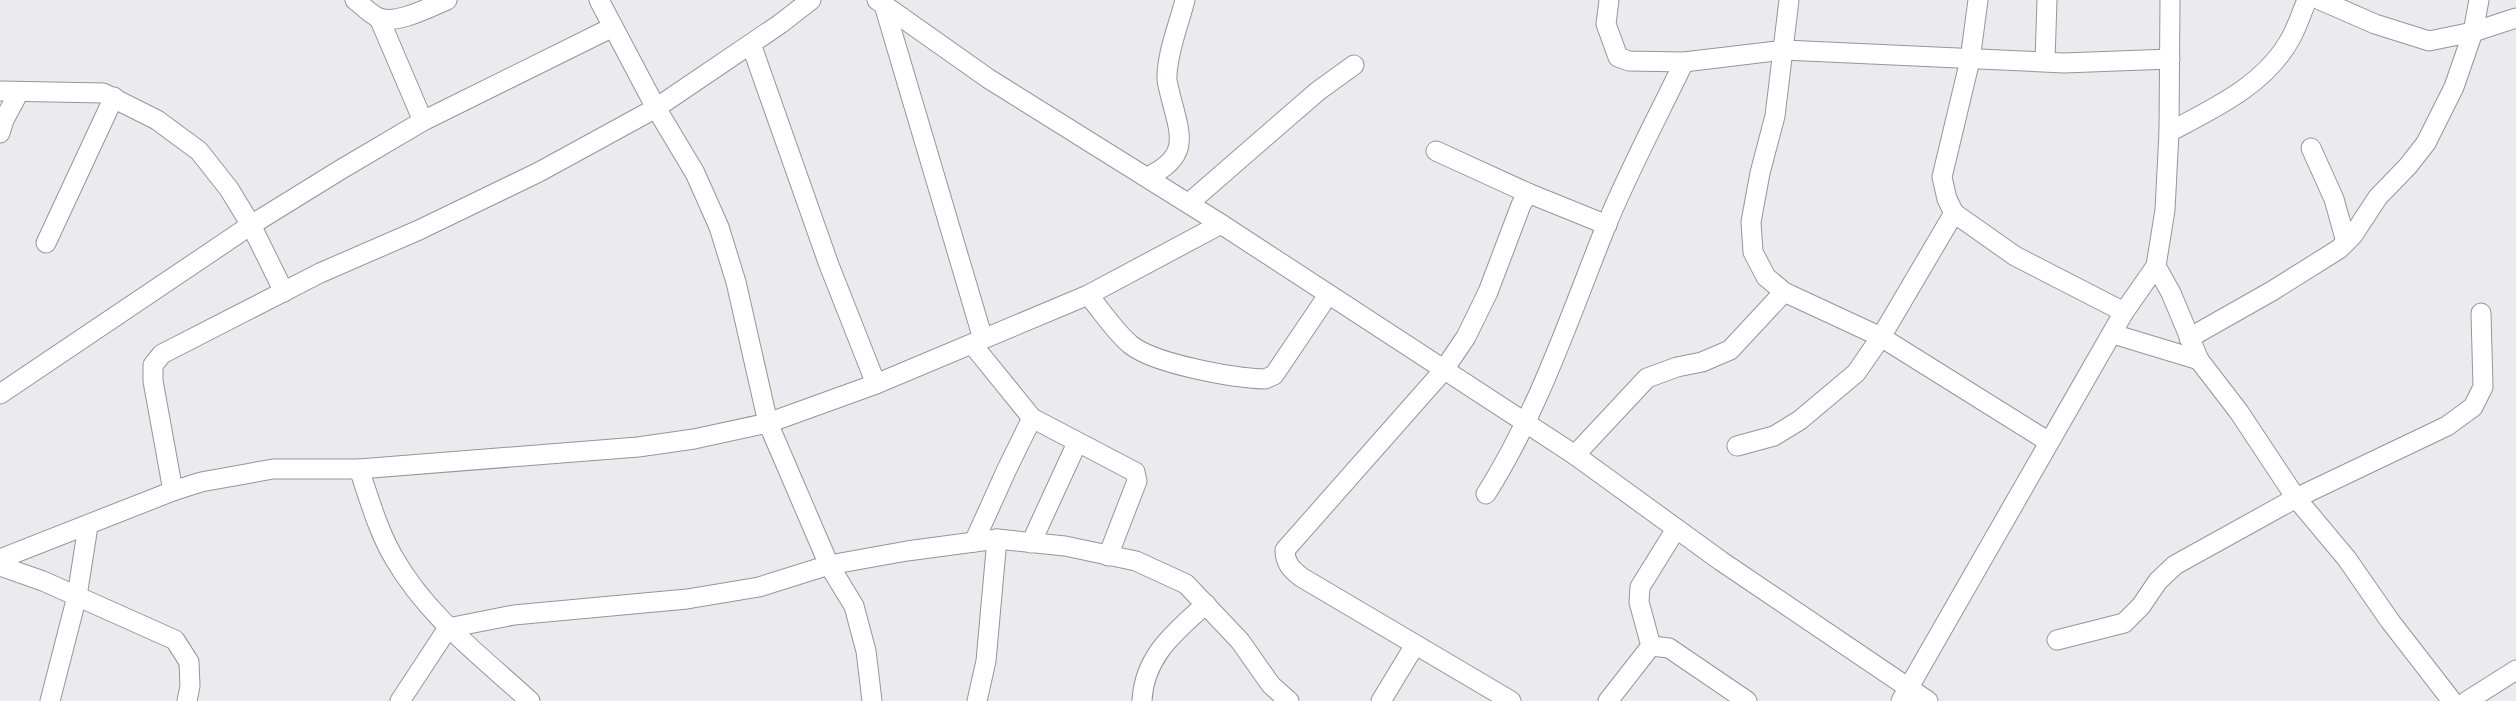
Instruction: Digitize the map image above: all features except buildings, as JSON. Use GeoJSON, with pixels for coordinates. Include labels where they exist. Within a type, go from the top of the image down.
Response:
{"type":"FeatureCollection","features":[{"type":"Feature","properties":{"kind":"street"},"geometry":{"type":"LineString","coordinates":[[355,0],[379,18],[423,121]]}},
{"type":"Feature","properties":{"kind":"street"},"geometry":{"type":"LineString","coordinates":[[379,18],[397,18],[418,13],[446,0]]}},
{"type":"Feature","properties":{"kind":"street"},"geometry":{"type":"LineString","coordinates":[[599,0],[656,108],[695,173],[719,227],[736,282],[768,423],[829,565],[854,606],[866,651],[872,701]]}},
{"type":"Feature","properties":{"kind":"street"},"geometry":{"type":"LineString","coordinates":[[173,491],[153,381],[153,365],[162,354],[284,292],[539,172],[656,108],[751,44],[811,0]]}},
{"type":"Feature","properties":{"kind":"street"},"geometry":{"type":"LineString","coordinates":[[1147,177],[1166,168],[1177,153],[1180,134],[1166,76],[1171,49],[1185,0]]}},
{"type":"Feature","properties":{"kind":"street"},"geometry":{"type":"LineString","coordinates":[[1609,0],[1606,24],[1618,57],[1629,62],[1684,62],[1784,50],[2045,62],[2170,59]]}},
{"type":"Feature","properties":{"kind":"street"},"geometry":{"type":"LineString","coordinates":[[1789,0],[1775,116],[1760,173],[1751,222],[1753,252],[1766,277],[1784,292],[1881,337],[2049,442]]}},
{"type":"Feature","properties":{"kind":"street"},"geometry":{"type":"LineString","coordinates":[[1978,0],[1970,60],[1942,177],[1947,199],[1954,213],[2015,256],[2124,312]]}},
{"type":"Feature","properties":{"kind":"street"},"geometry":{"type":"LineString","coordinates":[[2045,62],[2047,0]]}},
{"type":"Feature","properties":{"kind":"street"},"geometry":{"type":"LineString","coordinates":[[1905,695],[2124,312],[2156,266],[2165,210],[2169,132],[2170,0]]}},
{"type":"Feature","properties":{"kind":"street"},"geometry":{"type":"LineString","coordinates":[[2169,132],[2235,96],[2263,74],[2291,37],[2307,0]]}},
{"type":"Feature","properties":{"kind":"street"},"geometry":{"type":"LineString","coordinates":[[2320,0],[2376,24],[2429,41],[2473,32],[2516,18]]}},
{"type":"Feature","properties":{"kind":"street"},"geometry":{"type":"LineString","coordinates":[[2189,338],[2272,291],[2339,249],[2346,242],[2378,197],[2408,166],[2426,143],[2454,87],[2473,32],[2480,0]]}},
{"type":"Feature","properties":{"kind":"street"},"geometry":{"type":"LineString","coordinates":[[881,3],[989,79],[1221,224],[1443,371],[1575,455],[1905,695],[1928,701]]}},
{"type":"Feature","properties":{"kind":"street"},"geometry":{"type":"LineString","coordinates":[[881,3],[978,342],[1032,418],[1135,472],[1137,477],[1108,556]]}},
{"type":"Feature","properties":{"kind":"street"},"geometry":{"type":"LineString","coordinates":[[0,394],[251,225],[423,121],[613,27]]}},
{"type":"Feature","properties":{"kind":"street"},"geometry":{"type":"LineString","coordinates":[[751,44],[829,265],[876,384]]}},
{"type":"Feature","properties":{"kind":"street"},"geometry":{"type":"LineString","coordinates":[[1486,494],[1507,461],[1525,422],[1588,278],[1607,224],[1684,62]]}},
{"type":"Feature","properties":{"kind":"street"},"geometry":{"type":"LineString","coordinates":[[1189,204],[1318,91],[1354,65]]}},
{"type":"Feature","properties":{"kind":"street"},"geometry":{"type":"LineString","coordinates":[[0,91],[92,91],[114,97],[157,120],[199,151],[229,189],[251,225],[284,292]]}},
{"type":"Feature","properties":{"kind":"street"},"geometry":{"type":"LineString","coordinates":[[1,122],[19,92]]}},
{"type":"Feature","properties":{"kind":"street"},"geometry":{"type":"LineString","coordinates":[[46,243],[114,97]]}},
{"type":"Feature","properties":{"kind":"street"},"geometry":{"type":"LineString","coordinates":[[2311,148],[2334,199],[2346,242]]}},
{"type":"Feature","properties":{"kind":"street"},"geometry":{"type":"LineString","coordinates":[[1436,151],[1528,193],[1607,224]]}},
{"type":"Feature","properties":{"kind":"street"},"geometry":{"type":"LineString","coordinates":[[1511,701],[1301,577],[1290,568],[1285,558],[1285,550],[1443,371],[1466,337],[1488,292],[1521,205],[1528,193]]}},
{"type":"Feature","properties":{"kind":"street"},"geometry":{"type":"LineString","coordinates":[[1737,446],[1774,436],[1800,420],[1856,372],[1881,337],[1954,213]]}},
{"type":"Feature","properties":{"kind":"street"},"geometry":{"type":"LineString","coordinates":[[0,559],[173,491],[201,482],[273,468],[359,469],[638,447],[694,439],[768,423],[876,384],[1088,295],[1221,224]]}},
{"type":"Feature","properties":{"kind":"street"},"geometry":{"type":"LineString","coordinates":[[2156,266],[2171,293],[2200,360],[2239,412],[2296,498],[2347,559],[2390,621],[2452,701]]}},
{"type":"Feature","properties":{"kind":"street"},"geometry":{"type":"LineString","coordinates":[[1575,455],[1647,378],[1676,367],[1702,362],[1730,350],[1784,292]]}},
{"type":"Feature","properties":{"kind":"street"},"geometry":{"type":"LineString","coordinates":[[1088,295],[1131,344],[1150,356],[1170,363],[1265,379],[1274,375],[1328,294]]}},
{"type":"Feature","properties":{"kind":"street"},"geometry":{"type":"LineString","coordinates":[[2057,640],[2124,623],[2141,606],[2158,581],[2174,565],[2296,498],[2447,426],[2473,407],[2484,386],[2481,313]]}},
{"type":"Feature","properties":{"kind":"street"},"geometry":{"type":"LineString","coordinates":[[2113,334],[2200,360]]}},
{"type":"Feature","properties":{"kind":"street"},"geometry":{"type":"LineString","coordinates":[[974,542],[1006,469],[1032,418]]}},
{"type":"Feature","properties":{"kind":"street"},"geometry":{"type":"LineString","coordinates":[[1031,543],[1077,443]]}},
{"type":"Feature","properties":{"kind":"street"},"geometry":{"type":"LineString","coordinates":[[359,469],[393,557],[419,596],[448,628],[530,701]]}},
{"type":"Feature","properties":{"kind":"street"},"geometry":{"type":"LineString","coordinates":[[50,701],[77,596],[88,526]]}},
{"type":"Feature","properties":{"kind":"street"},"geometry":{"type":"LineString","coordinates":[[1651,646],[1639,602],[1640,587],[1676,529]]}},
{"type":"Feature","properties":{"kind":"street"},"geometry":{"type":"LineString","coordinates":[[977,701],[986,661],[997,539]]}},
{"type":"Feature","properties":{"kind":"street"},"geometry":{"type":"LineString","coordinates":[[400,701],[448,628],[514,615],[687,599],[759,587],[829,565],[907,551],[997,539],[1066,546],[1136,561],[1186,584],[1240,641],[1270,685],[1289,701]]}},
{"type":"Feature","properties":{"kind":"street"},"geometry":{"type":"LineString","coordinates":[[0,566],[43,581],[175,640],[189,662],[190,686],[187,701]]}},
{"type":"Feature","properties":{"kind":"street"},"geometry":{"type":"LineString","coordinates":[[1142,701],[1152,660],[1170,636],[1206,604]]}},
{"type":"Feature","properties":{"kind":"street"},"geometry":{"type":"LineString","coordinates":[[1381,701],[1415,645]]}},
{"type":"Feature","properties":{"kind":"street"},"geometry":{"type":"LineString","coordinates":[[1608,701],[1651,646]]}},
{"type":"Feature","properties":{"kind":"street"},"geometry":{"type":"LineString","coordinates":[[1651,646],[1669,648],[1747,701]]}},
{"type":"Feature","properties":{"kind":"street"},"geometry":{"type":"LineString","coordinates":[[2467,701],[2516,670]]}}]}
